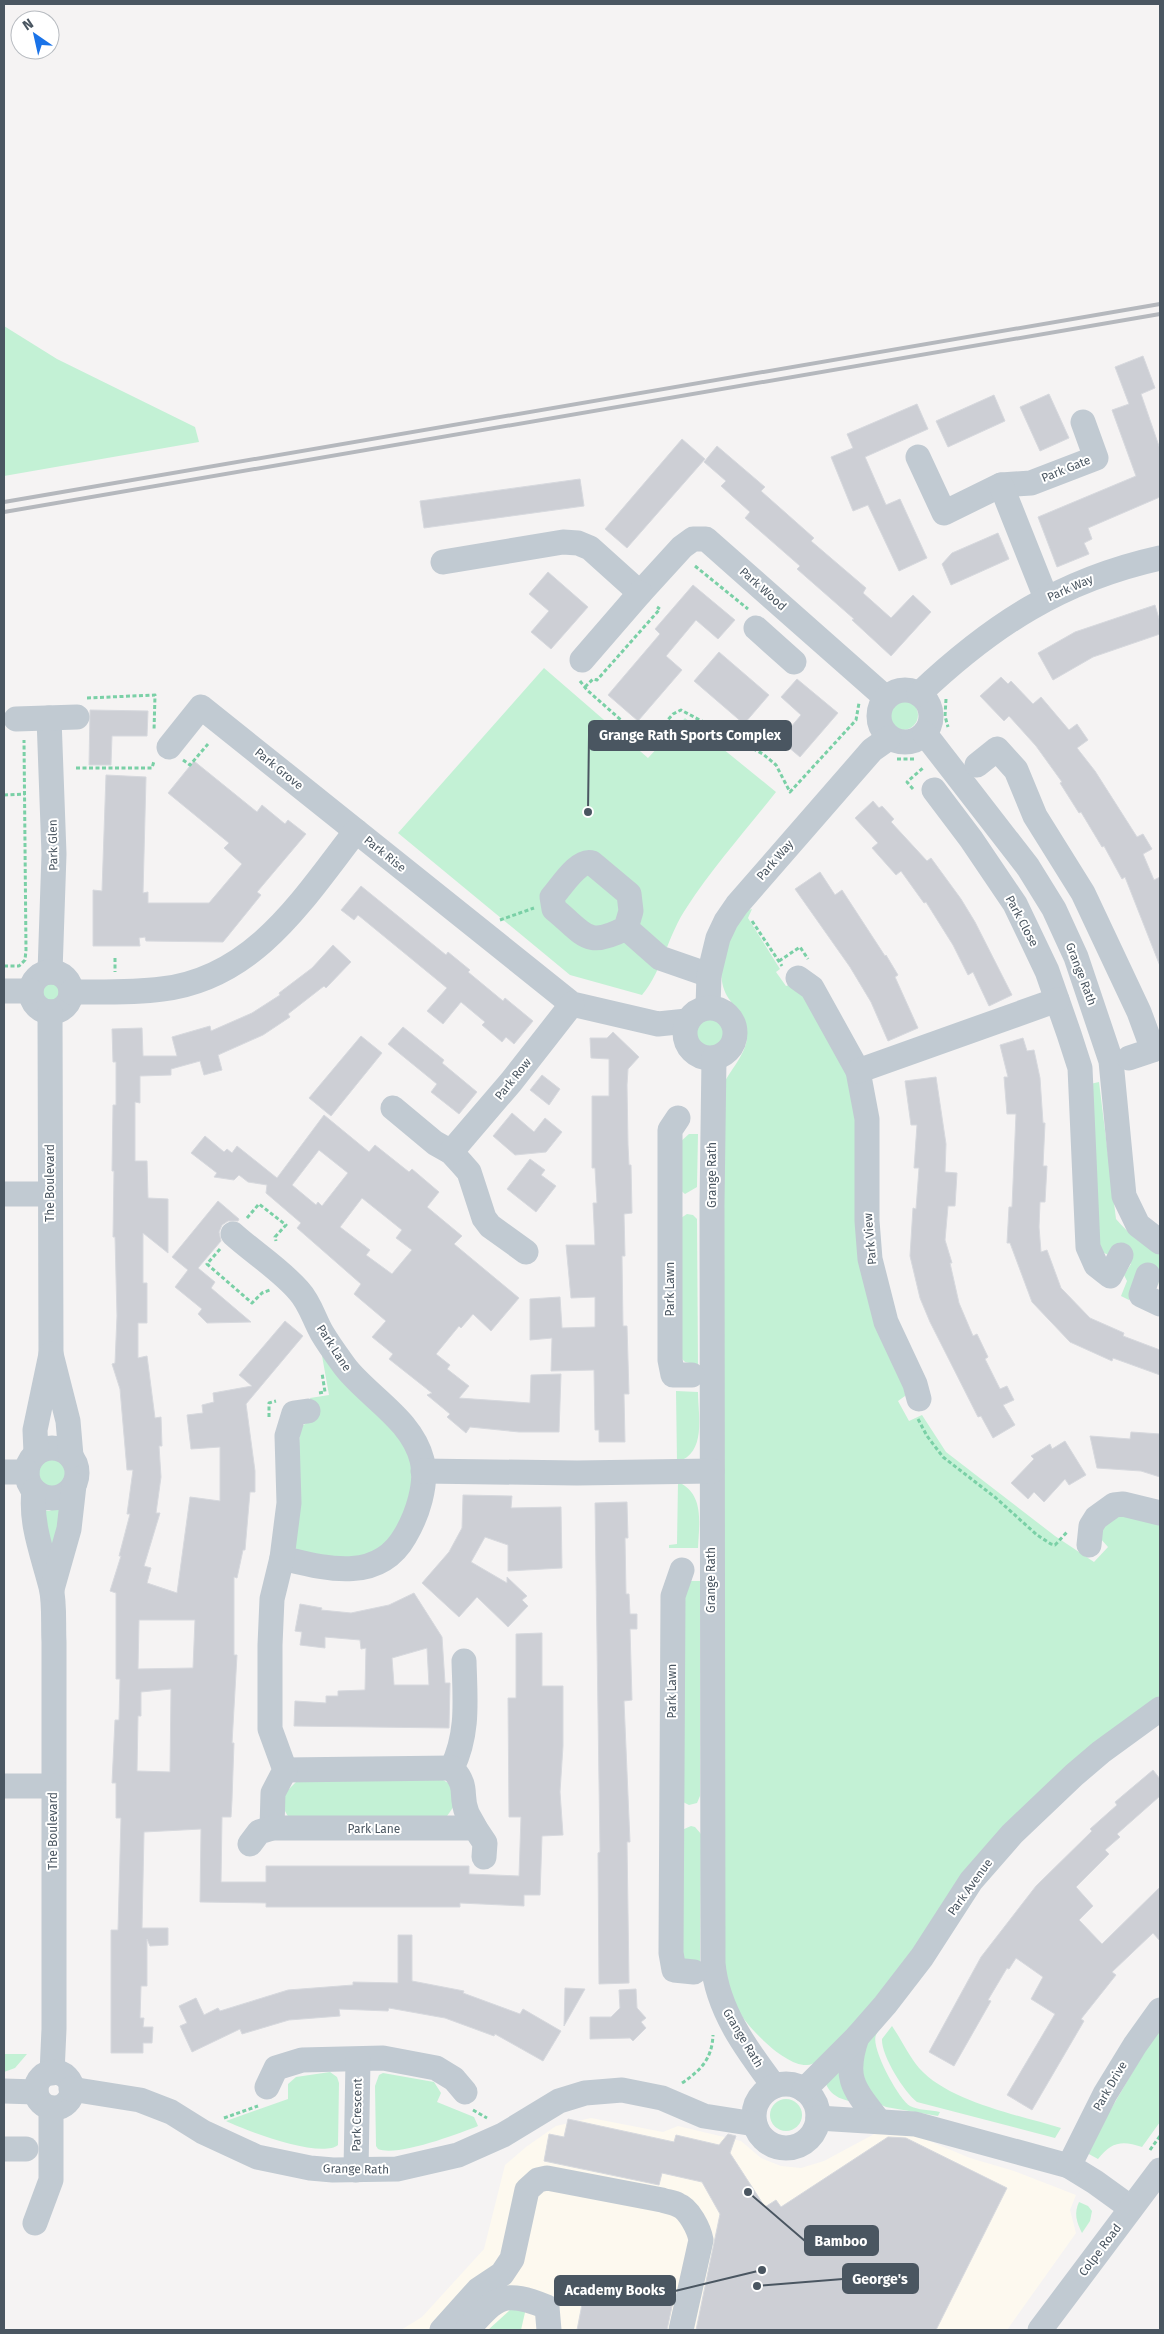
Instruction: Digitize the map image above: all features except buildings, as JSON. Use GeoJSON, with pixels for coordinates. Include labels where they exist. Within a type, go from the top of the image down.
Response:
{"type":"FeatureCollection","features":[{"type":"Feature","properties":{"kind":"street","name":"Park Gate"},"geometry":{"type":"LineString","coordinates":[[918,457],[944,513],[1001,486],[1031,483],[1096,458],[1083,422]]}},
{"type":"Feature","properties":{"kind":"street"},"geometry":{"type":"LineString","coordinates":[[1001,486],[1046,598]]}},
{"type":"Feature","properties":{"kind":"street","name":"Park Wood"},"geometry":{"type":"LineString","coordinates":[[579,667],[646,598],[682,546],[693,539],[706,539],[879,693]]}},
{"type":"Feature","properties":{"kind":"street"},"geometry":{"type":"LineString","coordinates":[[444,562],[564,542],[578,543],[590,548],[646,598]]}},
{"type":"Feature","properties":{"kind":"street","name":"Park Way"},"geometry":{"type":"LineString","coordinates":[[919,694],[987,635],[1046,598],[1107,572],[1160,558]]}},
{"type":"Feature","properties":{"kind":"street"},"geometry":{"type":"LineString","coordinates":[[774,645],[797,620]]}},
{"type":"Feature","properties":{"kind":"street"},"geometry":{"type":"LineString","coordinates":[[756,628],[794,662]]}},
{"type":"Feature","properties":{"kind":"street"},"geometry":{"type":"LineString","coordinates":[[906,690],[919,694],[927,701],[930,710],[930,726],[937,731],[912,742],[896,741],[889,738],[879,723],[881,706],[879,693],[906,690]]}},
{"type":"Feature","properties":{"kind":"street","name":"Park Grove"},"geometry":{"type":"LineString","coordinates":[[167,746],[201,706],[356,831]]}},
{"type":"Feature","properties":{"kind":"street"},"geometry":{"type":"LineString","coordinates":[[16,719],[77,716]]}},
{"type":"Feature","properties":{"kind":"street","name":"Park Glen"},"geometry":{"type":"LineString","coordinates":[[49,718],[54,854],[50,972]]}},
{"type":"Feature","properties":{"kind":"street","name":"Grange Rath"},"geometry":{"type":"LineString","coordinates":[[937,731],[1054,909],[1076,957],[1120,1060],[1124,1196],[1138,1225],[1160,1242]]}},
{"type":"Feature","properties":{"kind":"street","name":"Park Way"},"geometry":{"type":"LineString","coordinates":[[708,1007],[709,975],[718,938],[736,905],[872,750],[889,738]]}},
{"type":"Feature","properties":{"kind":"street"},"geometry":{"type":"LineString","coordinates":[[977,765],[996,749],[1016,770],[1035,816],[1083,893],[1139,1012],[1153,1050],[1120,1060],[1080,1068]]}},
{"type":"Feature","properties":{"kind":"street","name":"Park Close"},"geometry":{"type":"LineString","coordinates":[[926,792],[971,838],[1015,904],[1047,971],[1080,1068],[1088,1247],[1096,1265],[1110,1276],[1120,1255]]}},
{"type":"Feature","properties":{"kind":"street","name":"Park Rise"},"geometry":{"type":"LineString","coordinates":[[71,992],[162,989],[203,980],[235,965],[268,939],[356,831],[572,1004],[658,1024],[687,1021]]}},
{"type":"Feature","properties":{"kind":"street"},"geometry":{"type":"LineString","coordinates":[[588,861],[628,894],[631,911],[626,928],[607,938],[590,938],[554,908],[552,897],[580,864],[588,861]]}},
{"type":"Feature","properties":{"kind":"street"},"geometry":{"type":"LineString","coordinates":[[1054,909],[1083,893]]}},
{"type":"Feature","properties":{"kind":"street"},"geometry":{"type":"LineString","coordinates":[[626,928],[660,958],[709,975]]}},
{"type":"Feature","properties":{"kind":"street"},"geometry":{"type":"LineString","coordinates":[[50,972],[65,978],[71,992],[64,1007],[50,1012],[38,1007],[33,1001],[31,991],[36,979],[42,974],[50,972]]}},
{"type":"Feature","properties":{"kind":"street","name":"Park View"},"geometry":{"type":"LineString","coordinates":[[805,972],[858,1071],[867,1119],[866,1222],[870,1259],[886,1322],[915,1384],[917,1406]]}},
{"type":"Feature","properties":{"kind":"street"},"geometry":{"type":"LineString","coordinates":[[4,991],[31,991]]}},
{"type":"Feature","properties":{"kind":"street"},"geometry":{"type":"LineString","coordinates":[[858,1071],[1057,1000]]}},
{"type":"Feature","properties":{"kind":"street","name":"Park Row"},"geometry":{"type":"LineString","coordinates":[[451,1152],[511,1082],[572,1004]]}},
{"type":"Feature","properties":{"kind":"street"},"geometry":{"type":"LineString","coordinates":[[708,1007],[724,1012],[730,1018],[735,1034],[728,1050],[714,1058],[698,1055],[687,1044],[684,1036],[687,1021],[692,1014],[708,1007]]}},
{"type":"Feature","properties":{"kind":"street","name":"The Boulevard"},"geometry":{"type":"LineString","coordinates":[[50,1012],[51,1354],[25,1472],[34,1522],[52,1589],[54,1649],[54,2029],[52,2073]]}},
{"type":"Feature","properties":{"kind":"street","name":"Grange Rath"},"geometry":{"type":"LineString","coordinates":[[714,1058],[712,1204],[714,1974],[728,2016],[751,2055],[774,2086]]}},
{"type":"Feature","properties":{"kind":"street"},"geometry":{"type":"LineString","coordinates":[[393,1108],[435,1143],[451,1152],[469,1172],[484,1218],[490,1226],[526,1252]]}},
{"type":"Feature","properties":{"kind":"street","name":"Park Lawn"},"geometry":{"type":"LineString","coordinates":[[678,1118],[670,1130],[670,1360],[682,1375]]}},
{"type":"Feature","properties":{"kind":"street"},"geometry":{"type":"LineString","coordinates":[[4,1194],[50,1194]]}},
{"type":"Feature","properties":{"kind":"street"},"geometry":{"type":"LineString","coordinates":[[669,1203],[712,1204]]}},
{"type":"Feature","properties":{"kind":"street","name":"Park Lane"},"geometry":{"type":"LineString","coordinates":[[233,1234],[300,1291],[322,1333],[347,1369],[404,1426],[415,1443],[422,1460],[423,1471],[420,1497],[413,1520],[398,1546],[385,1558],[349,1570],[331,1569],[282,1558]]}},
{"type":"Feature","properties":{"kind":"street"},"geometry":{"type":"LineString","coordinates":[[1148,1275],[1141,1295],[1160,1304]]}},
{"type":"Feature","properties":{"kind":"street","name":"The Boulevard"},"geometry":{"type":"LineString","coordinates":[[51,1354],[68,1421],[71,1456]]}},
{"type":"Feature","properties":{"kind":"street"},"geometry":{"type":"LineString","coordinates":[[250,1844],[259,1832],[272,1828],[273,1793],[285,1770],[274,1741],[270,1714],[272,1598],[282,1558],[290,1504],[287,1436],[294,1413],[308,1411]]}},
{"type":"Feature","properties":{"kind":"street"},"geometry":{"type":"LineString","coordinates":[[50,1447],[58,1448],[71,1456],[77,1470],[74,1485],[70,1491],[56,1498],[48,1498],[25,1472],[50,1447]]}},
{"type":"Feature","properties":{"kind":"street"},"geometry":{"type":"LineString","coordinates":[[423,1471],[578,1473],[712,1471]]}},
{"type":"Feature","properties":{"kind":"street","name":"The Boulevard"},"geometry":{"type":"LineString","coordinates":[[52,1589],[69,1529],[74,1485]]}},
{"type":"Feature","properties":{"kind":"street"},"geometry":{"type":"LineString","coordinates":[[1089,1545],[1091,1526],[1106,1509],[1114,1505],[1124,1504],[1160,1513]]}},
{"type":"Feature","properties":{"kind":"street","name":"Park Lawn"},"geometry":{"type":"LineString","coordinates":[[682,1570],[673,1596],[672,1953],[684,1971]]}},
{"type":"Feature","properties":{"kind":"street"},"geometry":{"type":"LineString","coordinates":[[452,1768],[464,1734],[467,1706],[464,1661]]}},
{"type":"Feature","properties":{"kind":"street","name":"Park Avenue"},"geometry":{"type":"LineString","coordinates":[[804,2090],[857,2037],[922,1957],[971,1882],[1012,1834],[1101,1752],[1160,1710]]}},
{"type":"Feature","properties":{"kind":"street"},"geometry":{"type":"LineString","coordinates":[[285,1770],[452,1768]]}},
{"type":"Feature","properties":{"kind":"street"},"geometry":{"type":"LineString","coordinates":[[452,1768],[460,1778],[464,1788],[464,1802],[467,1814],[485,1843],[484,1857]]}},
{"type":"Feature","properties":{"kind":"street"},"geometry":{"type":"LineString","coordinates":[[4,1786],[53,1786]]}},
{"type":"Feature","properties":{"kind":"street"},"geometry":{"type":"LineString","coordinates":[[672,1815],[713,1816]]}},
{"type":"Feature","properties":{"kind":"street","name":"Park Lane"},"geometry":{"type":"LineString","coordinates":[[272,1828],[475,1828]]}},
{"type":"Feature","properties":{"kind":"street","name":"Park Drive"},"geometry":{"type":"LineString","coordinates":[[1069,2166],[1104,2094],[1160,2010]]}},
{"type":"Feature","properties":{"kind":"street"},"geometry":{"type":"LineString","coordinates":[[857,2037],[851,2055],[850,2072],[861,2098],[878,2120]]}},
{"type":"Feature","properties":{"kind":"street","name":"Park Crescent"},"geometry":{"type":"LineString","coordinates":[[267,2087],[276,2068],[302,2060],[383,2058],[436,2068],[454,2079],[465,2099]]}},
{"type":"Feature","properties":{"kind":"street","name":"Park Crescent"},"geometry":{"type":"LineString","coordinates":[[356,2170],[358,2060]]}},
{"type":"Feature","properties":{"kind":"street"},"geometry":{"type":"LineString","coordinates":[[4,2091],[43,2100],[56,2108],[66,2103],[71,2094],[70,2083],[62,2075],[52,2073],[46,2074],[38,2082],[43,2100],[51,2180],[35,2223]]}},
{"type":"Feature","properties":{"kind":"street"},"geometry":{"type":"LineString","coordinates":[[795,2085],[804,2090],[816,2104],[818,2118],[814,2132],[798,2146],[787,2148],[767,2142],[755,2124],[754,2115],[760,2098],[774,2086],[795,2085]]}},
{"type":"Feature","properties":{"kind":"street","name":"Grange Rath"},"geometry":{"type":"LineString","coordinates":[[71,2089],[140,2100],[171,2112],[203,2132],[257,2157],[310,2168],[397,2170],[458,2155],[503,2135],[559,2101],[585,2093],[622,2090],[662,2098],[704,2116],[755,2124]]}},
{"type":"Feature","properties":{"kind":"street"},"geometry":{"type":"LineString","coordinates":[[818,2118],[878,2120],[916,2124],[1069,2166],[1132,2208]]}},
{"type":"Feature","properties":{"kind":"street","name":"Colpe Road"},"geometry":{"type":"LineString","coordinates":[[1040,2330],[1132,2208],[1153,2164]]}},
{"type":"Feature","properties":{"kind":"street"},"geometry":{"type":"LineString","coordinates":[[442,2330],[478,2290],[507,2268],[512,2259],[527,2190],[538,2180],[547,2178],[662,2200],[679,2205],[686,2211],[700,2233],[701,2240],[680,2330]]}},
{"type":"Feature","properties":{"kind":"street"},"geometry":{"type":"LineString","coordinates":[[467,2330],[495,2302],[508,2297],[518,2297],[547,2307],[549,2330]]}},
{"type":"Feature","properties":{"kind":"path"},"geometry":{"type":"LineString","coordinates":[[692,566],[697,565],[759,619],[756,628]]}},
{"type":"Feature","properties":{"kind":"path"},"geometry":{"type":"LineString","coordinates":[[585,687],[593,679],[597,680],[660,609],[646,598]]}},
{"type":"Feature","properties":{"kind":"path"},"geometry":{"type":"LineString","coordinates":[[579,667],[585,687],[647,743],[673,714],[681,710],[688,712],[763,754],[776,765],[790,792],[856,720],[860,700],[879,693]]}},
{"type":"Feature","properties":{"kind":"path"},"geometry":{"type":"LineString","coordinates":[[937,731],[945,716],[946,699],[950,690]]}},
{"type":"Feature","properties":{"kind":"path"},"geometry":{"type":"LineString","coordinates":[[77,716],[82,699],[155,695],[154,732],[167,746],[190,765],[208,744]]}},
{"type":"Feature","properties":{"kind":"path"},"geometry":{"type":"LineString","coordinates":[[4,966],[19,966],[25,960],[26,950],[24,725],[16,724],[16,719]]}},
{"type":"Feature","properties":{"kind":"path"},"geometry":{"type":"LineString","coordinates":[[76,768],[152,768],[156,756],[167,746]]}},
{"type":"Feature","properties":{"kind":"path"},"geometry":{"type":"LineString","coordinates":[[926,792],[907,782],[928,764]]}},
{"type":"Feature","properties":{"kind":"path"},"geometry":{"type":"LineString","coordinates":[[4,795],[25,794]]}},
{"type":"Feature","properties":{"kind":"path"},"geometry":{"type":"LineString","coordinates":[[485,934],[498,921],[552,903]]}},
{"type":"Feature","properties":{"kind":"path"},"geometry":{"type":"LineString","coordinates":[[748,918],[754,924],[778,961],[785,970],[805,972],[800,947],[778,961]]}},
{"type":"Feature","properties":{"kind":"path"},"geometry":{"type":"LineString","coordinates":[[115,958],[115,975]]}},
{"type":"Feature","properties":{"kind":"path"},"geometry":{"type":"LineString","coordinates":[[917,1406],[927,1436],[943,1457],[996,1498],[1037,1534],[1055,1545],[1070,1527]]}},
{"type":"Feature","properties":{"kind":"path"},"geometry":{"type":"LineString","coordinates":[[679,2085],[696,2074],[704,2066],[711,2054],[712,2033],[718,2033]]}},
{"type":"Feature","properties":{"kind":"path"},"geometry":{"type":"LineString","coordinates":[[465,2099],[493,2121]]}},
{"type":"Feature","properties":{"kind":"path"},"geometry":{"type":"LineString","coordinates":[[1153,2164],[1160,2136]]}},
{"type":"Feature","properties":{"kind":"shaded area"},"geometry":{"type":"Polygon","coordinates":[[[591,2118],[663,2132],[678,2126],[741,2141],[761,2158],[781,2166],[801,2168],[824,2161],[891,2125],[970,2158],[1014,2171],[1076,2195],[1070,2210],[1076,2233],[1007,2330],[401,2330],[422,2317],[484,2249],[505,2165],[526,2147],[556,2126],[591,2118]]]}},
{"type":"Feature","properties":{"kind":"green space"},"geometry":{"type":"Polygon","coordinates":[[[4,326],[57,359],[195,427],[199,442],[4,476],[4,326]]]}},
{"type":"Feature","properties":{"kind":"green space"},"geometry":{"type":"Polygon","coordinates":[[[544,668],[648,758],[685,718],[776,792],[719,863],[687,907],[680,918],[655,974],[642,995],[570,975],[398,833],[544,668]]]}},
{"type":"Feature","properties":{"kind":"green space"},"geometry":{"type":"Polygon","coordinates":[[[903,700],[909,701],[917,709],[917,721],[909,729],[903,730],[897,729],[889,721],[888,715],[889,709],[897,701],[903,700]]]}},
{"type":"Feature","properties":{"kind":"green space"},"geometry":{"type":"Polygon","coordinates":[[[752,909],[748,918],[780,969],[776,972],[786,986],[797,985],[838,1051],[857,1104],[859,1197],[906,1390],[905,1396],[898,1401],[909,1421],[922,1415],[946,1452],[1055,1536],[1094,1562],[1108,1547],[1100,1538],[1099,1532],[1119,1513],[1160,1522],[1160,1697],[1098,1743],[877,2000],[817,2061],[807,2065],[798,2064],[788,2059],[767,2044],[757,2034],[736,2007],[725,1978],[722,1087],[741,1056],[746,1043],[747,1030],[744,1021],[724,988],[722,965],[734,931],[745,911],[752,909]]]}},
{"type":"Feature","properties":{"kind":"green space"},"geometry":{"type":"Polygon","coordinates":[[[51,982],[58,985],[61,992],[58,999],[51,1002],[44,999],[41,992],[44,985],[51,982]]]}},
{"type":"Feature","properties":{"kind":"green space"},"geometry":{"type":"Polygon","coordinates":[[[709,1018],[720,1022],[724,1033],[720,1044],[709,1048],[698,1044],[694,1033],[698,1022],[709,1018]]]}},
{"type":"Feature","properties":{"kind":"green space"},"geometry":{"type":"Polygon","coordinates":[[[1099,1082],[1116,1219],[1136,1239],[1160,1253],[1160,1294],[1158,1278],[1143,1271],[1129,1300],[1121,1296],[1127,1281],[1124,1275],[1131,1264],[1117,1252],[1109,1255],[1099,1251],[1090,1084],[1099,1082]]]}},
{"type":"Feature","properties":{"kind":"green space"},"geometry":{"type":"Polygon","coordinates":[[[689,1134],[698,1134],[697,1187],[685,1194],[679,1189],[679,1143],[689,1134]]]}},
{"type":"Feature","properties":{"kind":"green space"},"geometry":{"type":"Polygon","coordinates":[[[687,1214],[693,1215],[697,1219],[698,1365],[685,1362],[681,1358],[681,1218],[687,1214]]]}},
{"type":"Feature","properties":{"kind":"green space"},"geometry":{"type":"Polygon","coordinates":[[[321,1350],[402,1440],[411,1462],[412,1489],[408,1509],[383,1549],[357,1561],[298,1551],[294,1546],[300,1427],[315,1418],[310,1398],[329,1395],[321,1350]]]}},
{"type":"Feature","properties":{"kind":"green space"},"geometry":{"type":"Polygon","coordinates":[[[676,1391],[698,1392],[699,1422],[699,1433],[693,1451],[687,1457],[677,1462],[676,1391]]]}},
{"type":"Feature","properties":{"kind":"green space"},"geometry":{"type":"Polygon","coordinates":[[[53,1457],[64,1461],[68,1472],[64,1483],[53,1487],[42,1483],[38,1472],[42,1461],[53,1457]]]}},
{"type":"Feature","properties":{"kind":"green space"},"geometry":{"type":"Polygon","coordinates":[[[678,1482],[687,1487],[693,1494],[696,1502],[699,1520],[698,1548],[669,1548],[669,1545],[677,1544],[678,1482]]]}},
{"type":"Feature","properties":{"kind":"green space"},"geometry":{"type":"Polygon","coordinates":[[[62,1506],[52,1555],[39,1509],[49,1511],[62,1506]]]}},
{"type":"Feature","properties":{"kind":"green space"},"geometry":{"type":"Polygon","coordinates":[[[687,1581],[700,1581],[700,1796],[697,1803],[689,1805],[681,1801],[680,1588],[687,1581]]]}},
{"type":"Feature","properties":{"kind":"green space"},"geometry":{"type":"Polygon","coordinates":[[[443,1780],[450,1784],[454,1806],[445,1819],[290,1820],[285,1811],[285,1793],[297,1781],[443,1780]]]}},
{"type":"Feature","properties":{"kind":"green space"},"geometry":{"type":"Polygon","coordinates":[[[691,1826],[695,1827],[701,1834],[700,1962],[688,1962],[682,1957],[682,1830],[691,1826]]]}},
{"type":"Feature","properties":{"kind":"green space"},"geometry":{"type":"Polygon","coordinates":[[[898,2008],[876,2035],[875,2041],[881,2061],[905,2102],[916,2108],[940,2112],[938,2116],[886,2107],[877,2103],[858,2081],[861,2049],[898,2008]]]}},
{"type":"Feature","properties":{"kind":"green space"},"geometry":{"type":"Polygon","coordinates":[[[1160,2025],[1160,2122],[1142,2147],[1123,2143],[1117,2144],[1108,2149],[1098,2159],[1087,2153],[1090,2145],[1160,2025]]]}},
{"type":"Feature","properties":{"kind":"green space"},"geometry":{"type":"Polygon","coordinates":[[[892,2026],[915,2063],[932,2080],[948,2090],[986,2106],[1061,2128],[1055,2138],[917,2102],[900,2082],[885,2054],[882,2039],[892,2026]]]}},
{"type":"Feature","properties":{"kind":"green space"},"geometry":{"type":"Polygon","coordinates":[[[4,2054],[27,2054],[15,2068],[4,2072],[4,2054]]]}},
{"type":"Feature","properties":{"kind":"green space"},"geometry":{"type":"Polygon","coordinates":[[[844,2060],[858,2103],[835,2095],[826,2084],[844,2060]]]}},
{"type":"Feature","properties":{"kind":"green space"},"geometry":{"type":"Polygon","coordinates":[[[330,2072],[337,2077],[339,2083],[338,2145],[316,2149],[301,2146],[266,2137],[226,2121],[288,2099],[288,2084],[296,2077],[330,2072]]]}},
{"type":"Feature","properties":{"kind":"green space"},"geometry":{"type":"Polygon","coordinates":[[[383,2073],[434,2082],[441,2093],[437,2102],[474,2117],[478,2126],[443,2139],[413,2147],[387,2151],[378,2149],[376,2146],[375,2086],[379,2075],[383,2073]]]}},
{"type":"Feature","properties":{"kind":"green space"},"geometry":{"type":"Polygon","coordinates":[[[786,2099],[792,2100],[797,2104],[801,2109],[801,2121],[797,2126],[792,2130],[786,2131],[780,2130],[775,2126],[771,2121],[770,2115],[771,2109],[775,2104],[780,2100],[786,2099]]]}},
{"type":"Feature","properties":{"kind":"green space"},"geometry":{"type":"Polygon","coordinates":[[[1079,2202],[1088,2206],[1092,2211],[1090,2221],[1082,2233],[1076,2217],[1079,2202]]]}},
{"type":"Feature","properties":{"kind":"green space"},"geometry":{"type":"Polygon","coordinates":[[[526,2308],[521,2330],[488,2330],[511,2309],[526,2308]]]}},
{"type":"Feature","properties":{"kind":"railway"},"geometry":{"type":"LineString","coordinates":[[4,502],[1160,304]]}},
{"type":"Feature","properties":{"kind":"railway"},"geometry":{"type":"LineString","coordinates":[[4,512],[1160,314]]}},
{"type":"Feature","properties":{"kind":"place","name":"Grange Rath Sports Complex"},"geometry":{"type":"Point","coordinates":[588,812]}},
{"type":"Feature","properties":{"kind":"place","name":"Bamboo"},"geometry":{"type":"Point","coordinates":[748,2192]}},
{"type":"Feature","properties":{"kind":"place","name":"Academy Books"},"geometry":{"type":"Point","coordinates":[762,2270]}},
{"type":"Feature","properties":{"kind":"place","name":"George's"},"geometry":{"type":"Point","coordinates":[757,2286]}}]}
